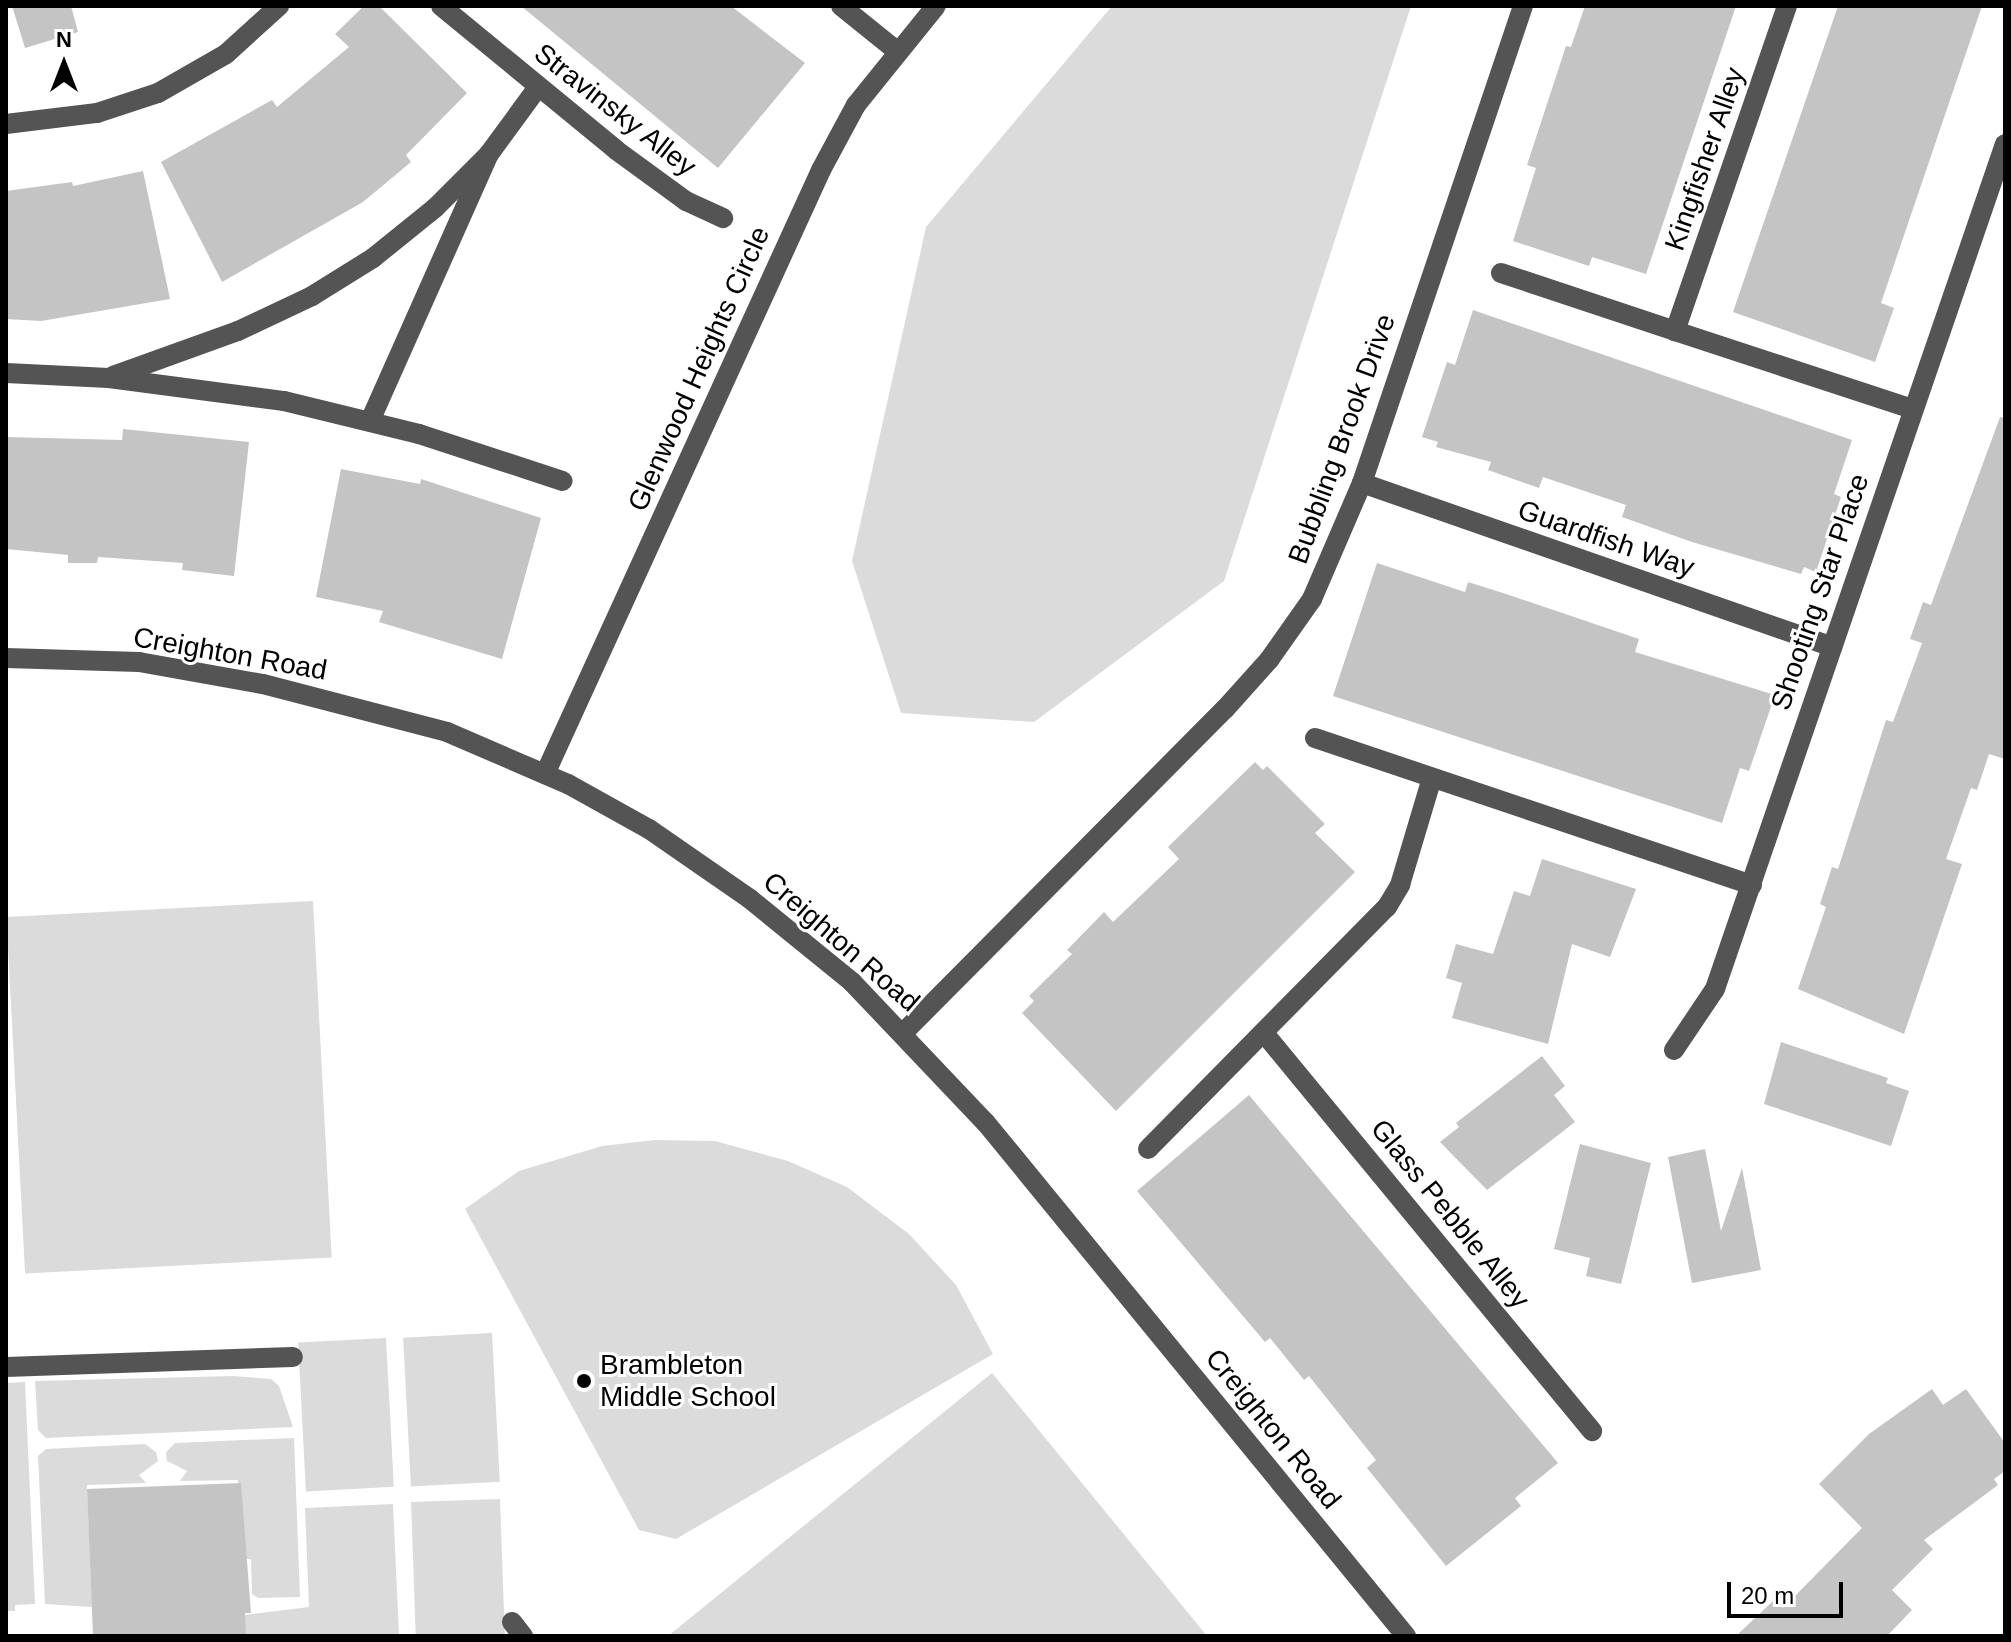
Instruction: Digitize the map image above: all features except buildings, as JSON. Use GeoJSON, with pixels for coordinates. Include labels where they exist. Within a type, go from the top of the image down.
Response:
{"type":"FeatureCollection","features":[{"type":"Feature","properties":{"kind":"street"},"geometry":{"type":"LineString","coordinates":[[6,124],[97,113],[158,93],[226,54],[279,6]]}},
{"type":"Feature","properties":{"kind":"street","name":"Stravinsky Alley"},"geometry":{"type":"LineString","coordinates":[[441,6],[538,87],[686,201],[723,218]]}},
{"type":"Feature","properties":{"kind":"street"},"geometry":{"type":"LineString","coordinates":[[841,6],[898,52]]}},
{"type":"Feature","properties":{"kind":"street","name":"Glenwood Heights Circle"},"geometry":{"type":"LineString","coordinates":[[545,774],[808,195],[856,105],[936,6]]}},
{"type":"Feature","properties":{"kind":"street","name":"Bubbling Brook Drive"},"geometry":{"type":"LineString","coordinates":[[904,1032],[1113,827],[1269,660],[1312,599],[1362,483],[1523,6]]}},
{"type":"Feature","properties":{"kind":"street","name":"Kingfisher Alley"},"geometry":{"type":"LineString","coordinates":[[1675,331],[1787,6]]}},
{"type":"Feature","properties":{"kind":"street"},"geometry":{"type":"LineString","coordinates":[[109,378],[238,331],[312,296],[415,225],[489,154],[538,87]]}},
{"type":"Feature","properties":{"kind":"street","name":"Shooting Star Place"},"geometry":{"type":"LineString","coordinates":[[1674,1050],[1715,989],[2005,144]]}},
{"type":"Feature","properties":{"kind":"street"},"geometry":{"type":"LineString","coordinates":[[370,421],[489,154]]}},
{"type":"Feature","properties":{"kind":"street"},"geometry":{"type":"LineString","coordinates":[[1501,273],[1912,409]]}},
{"type":"Feature","properties":{"kind":"street"},"geometry":{"type":"LineString","coordinates":[[6,373],[109,378],[197,387],[370,421],[563,481]]}},
{"type":"Feature","properties":{"kind":"street","name":"Guardfish Way"},"geometry":{"type":"LineString","coordinates":[[1362,483],[1832,647]]}},
{"type":"Feature","properties":{"kind":"street","name":"Creighton Road"},"geometry":{"type":"LineString","coordinates":[[6,658],[139,662],[263,684],[447,732],[545,774],[649,829],[750,899],[904,1032],[986,1123],[1406,1636]]}},
{"type":"Feature","properties":{"kind":"street"},"geometry":{"type":"LineString","coordinates":[[1315,738],[1431,781],[1752,885]]}},
{"type":"Feature","properties":{"kind":"street"},"geometry":{"type":"LineString","coordinates":[[1148,1149],[1387,907],[1400,885],[1431,781]]}},
{"type":"Feature","properties":{"kind":"street","name":"Glass Pebble Alley"},"geometry":{"type":"LineString","coordinates":[[1264,1033],[1592,1431]]}},
{"type":"Feature","properties":{"kind":"street"},"geometry":{"type":"LineString","coordinates":[[6,1367],[293,1357]]}},
{"type":"Feature","properties":{"kind":"shaded area"},"geometry":{"type":"Polygon","coordinates":[[[1112,6],[1411,6],[1224,581],[1034,722],[901,713],[852,561],[926,227],[1112,6]]]}},
{"type":"Feature","properties":{"kind":"shaded area"},"geometry":{"type":"Polygon","coordinates":[[[313,901],[332,1258],[25,1274],[6,917],[313,901]]]}},
{"type":"Feature","properties":{"kind":"shaded area"},"geometry":{"type":"Polygon","coordinates":[[[655,1140],[715,1141],[788,1161],[847,1187],[909,1234],[956,1285],[993,1354],[676,1539],[639,1530],[465,1209],[519,1171],[602,1146],[655,1140]]]}},
{"type":"Feature","properties":{"kind":"shaded area"},"geometry":{"type":"Polygon","coordinates":[[[492,1333],[500,1482],[411,1486],[403,1338],[492,1333]]]}},
{"type":"Feature","properties":{"kind":"shaded area"},"geometry":{"type":"Polygon","coordinates":[[[386,1338],[394,1487],[306,1491],[298,1343],[386,1338]]]}},
{"type":"Feature","properties":{"kind":"shaded area"},"geometry":{"type":"Polygon","coordinates":[[[992,1373],[1207,1636],[668,1636],[992,1373]]]}},
{"type":"Feature","properties":{"kind":"shaded area"},"geometry":{"type":"Polygon","coordinates":[[[233,1376],[271,1379],[279,1386],[293,1427],[46,1438],[38,1430],[35,1381],[233,1376]]]}},
{"type":"Feature","properties":{"kind":"shaded area"},"geometry":{"type":"Polygon","coordinates":[[[25,1382],[35,1604],[15,1605],[15,1611],[6,1611],[6,1383],[25,1382]]]}},
{"type":"Feature","properties":{"kind":"shaded area"},"geometry":{"type":"Polygon","coordinates":[[[294,1438],[300,1597],[258,1598],[252,1594],[251,1559],[242,1559],[238,1480],[180,1481],[187,1471],[167,1461],[166,1452],[175,1443],[294,1438]]]}},
{"type":"Feature","properties":{"kind":"shaded area"},"geometry":{"type":"Polygon","coordinates":[[[145,1444],[156,1452],[158,1461],[139,1475],[146,1483],[87,1485],[92,1607],[45,1604],[38,1456],[46,1449],[145,1444]]]}},
{"type":"Feature","properties":{"kind":"shaded area"},"geometry":{"type":"Polygon","coordinates":[[[500,1499],[505,1636],[416,1636],[411,1502],[500,1499]]]}},
{"type":"Feature","properties":{"kind":"shaded area"},"geometry":{"type":"Polygon","coordinates":[[[393,1504],[399,1636],[245,1636],[244,1615],[309,1607],[305,1508],[393,1504]]]}},
{"type":"Feature","properties":{"kind":"place","name":"Brambleton Middle School"},"geometry":{"type":"Point","coordinates":[584,1381]}}]}
